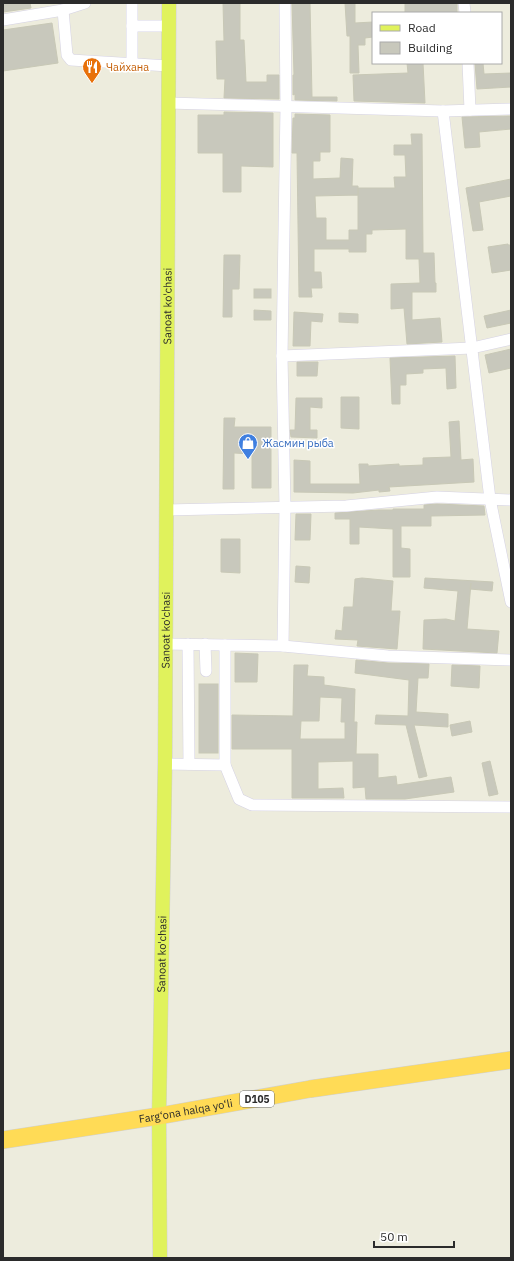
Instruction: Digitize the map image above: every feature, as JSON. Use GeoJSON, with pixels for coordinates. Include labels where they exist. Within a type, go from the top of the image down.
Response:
{"type":"FeatureCollection","features":[{"type":"Feature","properties":{"kind":"highway","name":"Farg‘ona halqa yo‘li"},"geometry":{"type":"LineString","coordinates":[[3,1140],[159,1116],[310,1089],[511,1060]]}},
{"type":"Feature","properties":{"kind":"main road","name":"Sanoat ko'chasi"},"geometry":{"type":"LineString","coordinates":[[160,1258],[159,1116],[165,764],[169,3]]}},
{"type":"Feature","properties":{"kind":"street"},"geometry":{"type":"LineString","coordinates":[[3,20],[63,10],[85,3]]}},
{"type":"Feature","properties":{"kind":"street"},"geometry":{"type":"LineString","coordinates":[[132,3],[132,64]]}},
{"type":"Feature","properties":{"kind":"street"},"geometry":{"type":"LineString","coordinates":[[283,646],[285,507],[282,356],[286,107],[285,3]]}},
{"type":"Feature","properties":{"kind":"street"},"geometry":{"type":"LineString","coordinates":[[63,10],[67,55],[71,60],[169,66]]}},
{"type":"Feature","properties":{"kind":"street"},"geometry":{"type":"LineString","coordinates":[[132,26],[169,26]]}},
{"type":"Feature","properties":{"kind":"street"},"geometry":{"type":"LineString","coordinates":[[468,64],[470,110]]}},
{"type":"Feature","properties":{"kind":"street"},"geometry":{"type":"LineString","coordinates":[[168,103],[444,111],[511,108]]}},
{"type":"Feature","properties":{"kind":"street"},"geometry":{"type":"LineString","coordinates":[[444,111],[490,499],[511,602]]}},
{"type":"Feature","properties":{"kind":"street"},"geometry":{"type":"LineString","coordinates":[[282,356],[472,348],[511,339]]}},
{"type":"Feature","properties":{"kind":"street"},"geometry":{"type":"LineString","coordinates":[[166,510],[346,506],[437,497],[511,500]]}},
{"type":"Feature","properties":{"kind":"street"},"geometry":{"type":"LineString","coordinates":[[165,644],[283,646],[388,656],[511,660]]}},
{"type":"Feature","properties":{"kind":"street"},"geometry":{"type":"LineString","coordinates":[[188,644],[189,764]]}},
{"type":"Feature","properties":{"kind":"street"},"geometry":{"type":"LineString","coordinates":[[205,644],[206,671]]}},
{"type":"Feature","properties":{"kind":"street"},"geometry":{"type":"LineString","coordinates":[[226,645],[229,736],[225,765],[239,799],[252,805],[511,807]]}},
{"type":"Feature","properties":{"kind":"street"},"geometry":{"type":"LineString","coordinates":[[165,764],[225,765]]}},
{"type":"Feature","properties":{"kind":"building"},"geometry":{"type":"Polygon","coordinates":[[[3,3],[30,3],[31,8],[3,12],[3,3]]]}},
{"type":"Feature","properties":{"kind":"building"},"geometry":{"type":"Polygon","coordinates":[[[223,3],[240,3],[240,40],[244,40],[246,82],[267,82],[267,75],[279,75],[279,99],[224,98],[225,79],[217,79],[216,41],[224,41],[223,3]]]}},
{"type":"Feature","properties":{"kind":"building"},"geometry":{"type":"Polygon","coordinates":[[[292,3],[310,3],[312,97],[337,97],[337,101],[295,100],[295,94],[293,95],[294,75],[292,3]]]}},
{"type":"Feature","properties":{"kind":"building"},"geometry":{"type":"Polygon","coordinates":[[[345,3],[355,3],[355,23],[372,22],[372,37],[365,38],[365,45],[358,45],[359,73],[350,73],[350,36],[347,36],[345,3]]]}},
{"type":"Feature","properties":{"kind":"building"},"geometry":{"type":"Polygon","coordinates":[[[405,3],[457,3],[457,12],[405,12],[405,3]]]}},
{"type":"Feature","properties":{"kind":"building"},"geometry":{"type":"Polygon","coordinates":[[[52,23],[58,63],[3,71],[3,30],[52,23]]]}},
{"type":"Feature","properties":{"kind":"building"},"geometry":{"type":"Polygon","coordinates":[[[407,64],[423,64],[425,103],[354,101],[353,75],[408,73],[407,64]]]}},
{"type":"Feature","properties":{"kind":"building"},"geometry":{"type":"Polygon","coordinates":[[[475,64],[483,64],[484,74],[511,73],[511,87],[477,89],[475,64]]]}},
{"type":"Feature","properties":{"kind":"building"},"geometry":{"type":"Polygon","coordinates":[[[224,112],[273,113],[273,167],[241,166],[241,192],[223,192],[223,153],[198,153],[198,115],[224,115],[224,112]]]}},
{"type":"Feature","properties":{"kind":"building"},"geometry":{"type":"Polygon","coordinates":[[[295,114],[330,115],[330,152],[320,152],[320,161],[313,161],[313,179],[340,178],[341,158],[353,159],[352,186],[358,186],[358,188],[395,188],[394,177],[406,177],[405,155],[394,155],[394,145],[412,145],[411,134],[422,134],[423,253],[434,253],[436,292],[412,292],[412,320],[440,318],[442,342],[407,344],[404,308],[391,309],[391,284],[420,283],[419,259],[406,259],[406,229],[372,230],[372,234],[366,234],[366,252],[349,252],[349,249],[314,249],[314,272],[321,272],[322,288],[311,288],[312,297],[299,297],[297,153],[292,153],[293,118],[295,118],[295,114]],[[358,195],[315,196],[316,218],[326,218],[326,240],[349,240],[349,230],[358,230],[358,195]]]}},
{"type":"Feature","properties":{"kind":"building"},"geometry":{"type":"Polygon","coordinates":[[[511,116],[511,129],[479,132],[480,147],[465,148],[462,117],[511,116]]]}},
{"type":"Feature","properties":{"kind":"building"},"geometry":{"type":"Polygon","coordinates":[[[511,179],[511,196],[479,202],[483,230],[473,231],[466,188],[511,179]]]}},
{"type":"Feature","properties":{"kind":"building"},"geometry":{"type":"Polygon","coordinates":[[[508,244],[511,245],[511,270],[492,273],[488,247],[508,244]]]}},
{"type":"Feature","properties":{"kind":"building"},"geometry":{"type":"Polygon","coordinates":[[[224,255],[240,255],[239,289],[232,289],[232,317],[223,317],[224,255]]]}},
{"type":"Feature","properties":{"kind":"building"},"geometry":{"type":"Polygon","coordinates":[[[254,289],[271,289],[271,298],[254,298],[254,289]]]}},
{"type":"Feature","properties":{"kind":"building"},"geometry":{"type":"Polygon","coordinates":[[[254,310],[271,311],[271,320],[254,320],[254,310]]]}},
{"type":"Feature","properties":{"kind":"building"},"geometry":{"type":"Polygon","coordinates":[[[511,310],[511,323],[487,328],[484,316],[511,310]]]}},
{"type":"Feature","properties":{"kind":"building"},"geometry":{"type":"Polygon","coordinates":[[[294,312],[323,314],[322,322],[311,321],[310,346],[293,346],[294,312]]]}},
{"type":"Feature","properties":{"kind":"building"},"geometry":{"type":"Polygon","coordinates":[[[339,313],[358,314],[358,323],[339,322],[339,313]]]}},
{"type":"Feature","properties":{"kind":"building"},"geometry":{"type":"Polygon","coordinates":[[[511,349],[511,368],[489,373],[485,355],[511,349]]]}},
{"type":"Feature","properties":{"kind":"building"},"geometry":{"type":"Polygon","coordinates":[[[455,356],[456,388],[447,389],[446,368],[423,369],[423,373],[406,374],[406,385],[400,385],[400,404],[392,404],[390,358],[455,356]]]}},
{"type":"Feature","properties":{"kind":"building"},"geometry":{"type":"Polygon","coordinates":[[[297,362],[318,362],[317,376],[297,376],[297,362]]]}},
{"type":"Feature","properties":{"kind":"building"},"geometry":{"type":"Polygon","coordinates":[[[341,397],[359,397],[359,429],[341,428],[341,397]]]}},
{"type":"Feature","properties":{"kind":"building"},"geometry":{"type":"Polygon","coordinates":[[[296,398],[322,398],[322,408],[310,407],[310,430],[317,430],[317,438],[291,437],[290,430],[295,430],[296,398]]]}},
{"type":"Feature","properties":{"kind":"building"},"geometry":{"type":"Polygon","coordinates":[[[224,418],[235,418],[234,427],[271,427],[271,488],[252,488],[252,454],[234,453],[234,489],[223,489],[224,418]]]}},
{"type":"Feature","properties":{"kind":"building"},"geometry":{"type":"Polygon","coordinates":[[[459,421],[461,460],[473,459],[474,482],[389,487],[390,491],[379,492],[379,490],[353,493],[294,492],[294,460],[310,461],[310,484],[360,484],[359,464],[368,464],[368,466],[399,464],[399,466],[423,465],[423,458],[451,457],[449,422],[459,421]]]}},
{"type":"Feature","properties":{"kind":"building"},"geometry":{"type":"Polygon","coordinates":[[[437,504],[484,506],[485,515],[431,516],[431,526],[401,526],[401,548],[410,549],[410,577],[393,577],[393,529],[359,527],[359,544],[350,544],[350,519],[335,519],[335,513],[393,509],[424,509],[424,505],[437,504]]]}},
{"type":"Feature","properties":{"kind":"building"},"geometry":{"type":"Polygon","coordinates":[[[296,514],[311,514],[310,540],[295,540],[296,514]]]}},
{"type":"Feature","properties":{"kind":"building"},"geometry":{"type":"Polygon","coordinates":[[[221,539],[240,539],[240,573],[221,572],[221,539]]]}},
{"type":"Feature","properties":{"kind":"building"},"geometry":{"type":"Polygon","coordinates":[[[296,566],[310,567],[309,583],[295,582],[296,566]]]}},
{"type":"Feature","properties":{"kind":"building"},"geometry":{"type":"Polygon","coordinates":[[[362,578],[393,581],[391,611],[400,611],[397,649],[357,646],[358,640],[335,639],[336,630],[342,631],[344,607],[353,607],[355,579],[362,578]]]}},
{"type":"Feature","properties":{"kind":"building"},"geometry":{"type":"Polygon","coordinates":[[[425,578],[493,582],[492,591],[470,589],[467,629],[499,631],[497,653],[423,649],[424,620],[446,619],[455,621],[458,591],[424,588],[425,578]]]}},
{"type":"Feature","properties":{"kind":"building"},"geometry":{"type":"Polygon","coordinates":[[[235,653],[258,654],[257,682],[235,682],[235,653]]]}},
{"type":"Feature","properties":{"kind":"building"},"geometry":{"type":"Polygon","coordinates":[[[356,660],[388,663],[429,664],[428,678],[418,678],[416,712],[448,714],[448,727],[414,725],[427,776],[419,778],[406,725],[375,724],[376,715],[408,716],[409,680],[355,673],[356,660]]]}},
{"type":"Feature","properties":{"kind":"building"},"geometry":{"type":"Polygon","coordinates":[[[294,665],[308,665],[307,676],[324,677],[324,685],[355,689],[354,722],[357,722],[356,754],[378,754],[378,778],[396,776],[397,785],[451,777],[454,792],[405,799],[366,799],[365,787],[353,788],[353,761],[318,762],[318,789],[343,788],[344,798],[292,798],[292,749],[232,749],[232,715],[293,716],[294,665]],[[320,697],[319,721],[301,721],[300,739],[345,739],[345,722],[341,722],[342,698],[320,697]]]}},
{"type":"Feature","properties":{"kind":"building"},"geometry":{"type":"Polygon","coordinates":[[[452,665],[480,666],[479,688],[451,686],[452,665]]]}},
{"type":"Feature","properties":{"kind":"building"},"geometry":{"type":"Polygon","coordinates":[[[199,684],[218,684],[218,753],[199,753],[199,684]]]}},
{"type":"Feature","properties":{"kind":"building"},"geometry":{"type":"Polygon","coordinates":[[[470,721],[472,732],[452,736],[450,725],[470,721]]]}},
{"type":"Feature","properties":{"kind":"building"},"geometry":{"type":"Polygon","coordinates":[[[490,761],[498,794],[489,796],[482,763],[490,761]]]}},
{"type":"Feature","properties":{"kind":"place","name":"Чайхана"},"geometry":{"type":"Point","coordinates":[92,84]}},
{"type":"Feature","properties":{"kind":"place","name":"Жасмин рыба"},"geometry":{"type":"Point","coordinates":[248,460]}}]}
